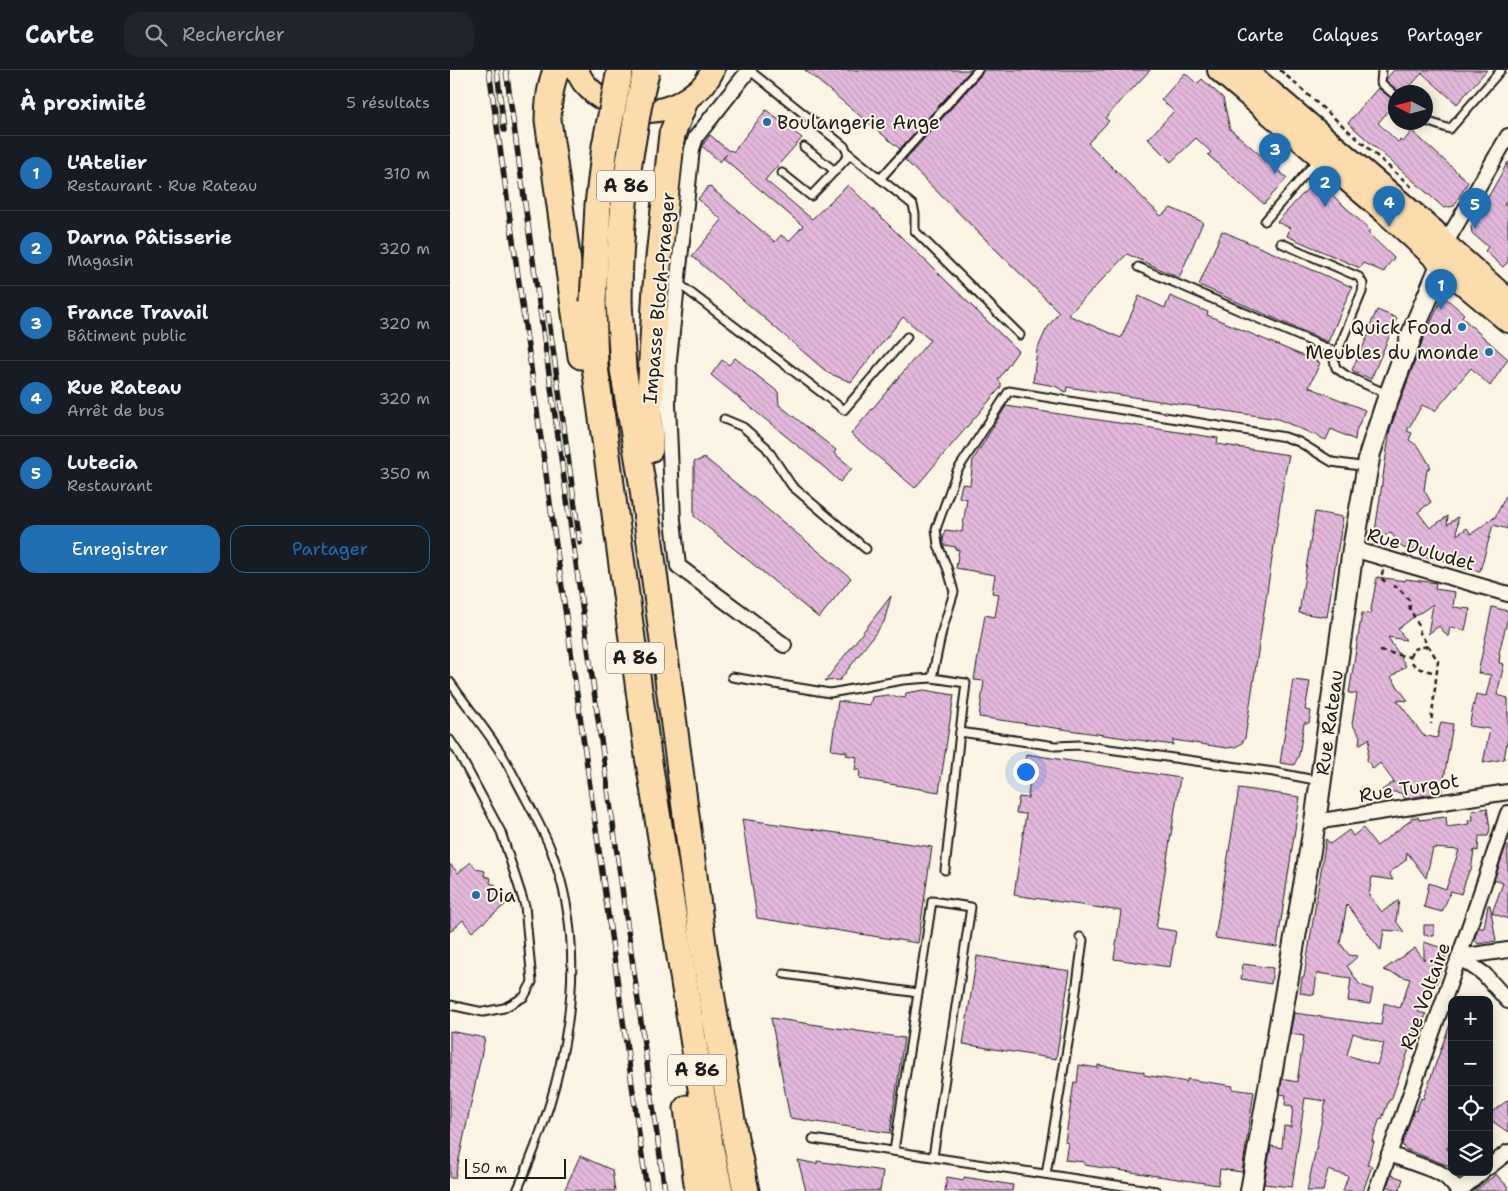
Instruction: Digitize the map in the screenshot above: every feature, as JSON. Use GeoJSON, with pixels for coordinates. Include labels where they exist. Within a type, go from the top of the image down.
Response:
{"type":"FeatureCollection","features":[{"type":"Feature","properties":{"kind":"highway"},"geometry":{"type":"LineString","coordinates":[[556,70],[550,86],[548,120],[582,360],[595,367]]}},
{"type":"Feature","properties":{"kind":"highway","name":"A 86"},"geometry":{"type":"LineString","coordinates":[[620,70],[605,146],[598,205],[593,302],[595,367],[647,746],[710,1145],[720,1191]]}},
{"type":"Feature","properties":{"kind":"highway","name":"A 86"},"geometry":{"type":"LineString","coordinates":[[646,70],[631,149],[623,209],[619,262],[619,303],[624,369],[642,482],[704,944],[733,1129],[746,1191]]}},
{"type":"Feature","properties":{"kind":"highway"},"geometry":{"type":"LineString","coordinates":[[642,482],[651,473],[649,415],[656,286],[672,134],[685,101]]}},
{"type":"Feature","properties":{"kind":"highway"},"geometry":{"type":"LineString","coordinates":[[678,948],[669,971],[698,1191]]}},
{"type":"Feature","properties":{"kind":"main road"},"geometry":{"type":"LineString","coordinates":[[576,70],[584,83],[600,98],[620,108],[642,112],[664,110],[685,101],[705,84],[713,70]]}},
{"type":"Feature","properties":{"kind":"main road"},"geometry":{"type":"LineString","coordinates":[[1219,70],[1320,157],[1444,254],[1508,300]]}},
{"type":"Feature","properties":{"kind":"main road"},"geometry":{"type":"LineString","coordinates":[[1250,72],[1434,231],[1444,254],[1465,285],[1508,321]]}},
{"type":"Feature","properties":{"kind":"street","name":"Impasse Bloch-Praeger"},"geometry":{"type":"LineString","coordinates":[[749,70],[696,137],[692,149],[669,359],[668,404],[673,520],[678,566],[784,645]]}},
{"type":"Feature","properties":{"kind":"street"},"geometry":{"type":"LineString","coordinates":[[1444,254],[1508,136]]}},
{"type":"Feature","properties":{"kind":"street","name":"Rue Rateau"},"geometry":{"type":"LineString","coordinates":[[1251,1191],[1315,822],[1353,549],[1367,467],[1389,395],[1444,254]]}},
{"type":"Feature","properties":{"kind":"street","name":"Rue Duludet"},"geometry":{"type":"LineString","coordinates":[[1353,549],[1508,594]]}},
{"type":"Feature","properties":{"kind":"street","name":"Rue Turgot"},"geometry":{"type":"LineString","coordinates":[[1315,822],[1508,792]]}},
{"type":"Feature","properties":{"kind":"street","name":"Rue Voltaire"},"geometry":{"type":"LineString","coordinates":[[1376,1191],[1508,813]]}},
{"type":"Feature","properties":{"kind":"street"},"geometry":{"type":"LineString","coordinates":[[1459,956],[1508,950]]}},
{"type":"Feature","properties":{"kind":"street"},"geometry":{"type":"LineString","coordinates":[[1459,956],[1484,974],[1508,1001]]}},
{"type":"Feature","properties":{"kind":"street"},"geometry":{"type":"LineString","coordinates":[[1493,1164],[1508,1152]]}},
{"type":"Feature","properties":{"kind":"street"},"geometry":{"type":"LineString","coordinates":[[1389,1154],[1438,1172],[1446,1177],[1459,1191],[1477,1176]]}},
{"type":"Feature","properties":{"kind":"lane"},"geometry":{"type":"LineString","coordinates":[[749,70],[844,146],[848,153],[913,206],[915,231],[1020,335]]}},
{"type":"Feature","properties":{"kind":"lane"},"geometry":{"type":"LineString","coordinates":[[880,179],[978,70]]}},
{"type":"Feature","properties":{"kind":"lane"},"geometry":{"type":"LineString","coordinates":[[1382,70],[1381,83],[1388,89]]}},
{"type":"Feature","properties":{"kind":"lane"},"geometry":{"type":"LineString","coordinates":[[1433,124],[1450,130],[1501,70]]}},
{"type":"Feature","properties":{"kind":"lane"},"geometry":{"type":"LineString","coordinates":[[804,147],[835,171]]}},
{"type":"Feature","properties":{"kind":"lane"},"geometry":{"type":"LineString","coordinates":[[782,173],[811,196],[847,158],[848,153]]}},
{"type":"Feature","properties":{"kind":"lane"},"geometry":{"type":"LineString","coordinates":[[1265,222],[1320,157]]}},
{"type":"Feature","properties":{"kind":"lane"},"geometry":{"type":"LineString","coordinates":[[1281,243],[1359,277],[1363,284],[1362,292],[1336,352],[1334,360],[1336,368],[1347,376],[1389,395]]}},
{"type":"Feature","properties":{"kind":"lane"},"geometry":{"type":"LineString","coordinates":[[1138,267],[1336,352]]}},
{"type":"Feature","properties":{"kind":"lane"},"geometry":{"type":"LineString","coordinates":[[678,282],[844,410],[907,337]]}},
{"type":"Feature","properties":{"kind":"lane"},"geometry":{"type":"LineString","coordinates":[[932,678],[942,631],[954,592],[948,570],[938,546],[936,529],[957,471],[1009,391],[1285,437],[1299,442],[1332,462],[1367,467]]}},
{"type":"Feature","properties":{"kind":"lane"},"geometry":{"type":"LineString","coordinates":[[724,419],[743,428],[766,447],[792,486],[866,549]]}},
{"type":"Feature","properties":{"kind":"lane"},"geometry":{"type":"LineString","coordinates":[[732,677],[830,693],[903,680],[932,678],[966,683],[944,870]]}},
{"type":"Feature","properties":{"kind":"lane"},"geometry":{"type":"LineString","coordinates":[[450,682],[499,751],[540,826],[551,851],[562,889],[570,937],[571,983],[565,1040],[550,1106],[530,1164],[518,1191]]}},
{"type":"Feature","properties":{"kind":"lane"},"geometry":{"type":"LineString","coordinates":[[960,732],[1055,746],[1089,746],[1274,772],[1320,781]]}},
{"type":"Feature","properties":{"kind":"lane"},"geometry":{"type":"LineString","coordinates":[[450,740],[501,832],[525,906],[532,982],[524,997],[504,1008],[483,1012],[450,1005]]}},
{"type":"Feature","properties":{"kind":"lane"},"geometry":{"type":"LineString","coordinates":[[894,1152],[932,901],[971,907],[933,1157]]}},
{"type":"Feature","properties":{"kind":"lane"},"geometry":{"type":"LineString","coordinates":[[1046,1174],[1073,1013],[1083,940],[1080,937]]}},
{"type":"Feature","properties":{"kind":"lane"},"geometry":{"type":"LineString","coordinates":[[784,974],[918,993]]}},
{"type":"Feature","properties":{"kind":"lane"},"geometry":{"type":"LineString","coordinates":[[813,1139],[1156,1191]]}},
{"type":"Feature","properties":{"kind":"path"},"geometry":{"type":"LineString","coordinates":[[1280,70],[1416,190]]}},
{"type":"Feature","properties":{"kind":"path"},"geometry":{"type":"LineString","coordinates":[[1393,586],[1398,588],[1409,600],[1410,609],[1419,626],[1420,633],[1438,661],[1431,724]]}},
{"type":"Feature","properties":{"kind":"path"},"geometry":{"type":"LineString","coordinates":[[1429,646],[1413,649],[1410,657],[1417,668],[1437,673]]}},
{"type":"Feature","properties":{"kind":"path"},"geometry":{"type":"LineString","coordinates":[[1380,651],[1410,657]]}},
{"type":"Feature","properties":{"kind":"building"},"geometry":{"type":"Polygon","coordinates":[[[805,70],[971,70],[900,149],[805,70]]]}},
{"type":"Feature","properties":{"kind":"building"},"geometry":{"type":"Polygon","coordinates":[[[983,70],[1150,70],[1105,118],[1109,121],[1088,143],[1161,216],[1171,208],[1203,222],[1179,278],[1127,254],[1068,315],[1121,338],[1139,296],[1165,308],[1170,296],[1208,312],[1207,315],[1320,363],[1309,387],[1365,410],[1356,431],[1355,440],[1331,429],[1326,440],[1278,419],[1067,387],[1066,392],[1055,386],[1033,382],[1037,350],[1046,330],[1059,312],[905,160],[982,74],[983,70]]]}},
{"type":"Feature","properties":{"kind":"building"},"geometry":{"type":"Polygon","coordinates":[[[1394,70],[1487,70],[1457,104],[1422,73],[1411,85],[1391,85],[1386,81],[1394,70]]]}},
{"type":"Feature","properties":{"kind":"building"},"geometry":{"type":"Polygon","coordinates":[[[1185,73],[1197,84],[1202,79],[1223,98],[1230,129],[1287,178],[1264,204],[1208,155],[1211,152],[1196,138],[1171,162],[1148,139],[1174,111],[1161,100],[1185,73]]]}},
{"type":"Feature","properties":{"kind":"building"},"geometry":{"type":"Polygon","coordinates":[[[1378,88],[1388,96],[1388,111],[1378,123],[1398,142],[1400,140],[1403,142],[1412,131],[1468,182],[1454,206],[1444,208],[1348,123],[1378,88]]]}},
{"type":"Feature","properties":{"kind":"building"},"geometry":{"type":"Polygon","coordinates":[[[766,110],[802,138],[765,180],[812,219],[848,185],[1018,351],[998,380],[1001,383],[1001,387],[915,488],[851,434],[930,340],[903,317],[851,382],[828,373],[692,256],[722,220],[698,199],[709,186],[775,242],[781,235],[789,241],[803,226],[723,158],[720,162],[702,146],[710,135],[729,151],[733,152],[766,110]]]}},
{"type":"Feature","properties":{"kind":"building"},"geometry":{"type":"Polygon","coordinates":[[[1508,162],[1508,198],[1504,205],[1508,207],[1508,262],[1503,267],[1485,251],[1488,247],[1472,233],[1471,227],[1508,162]]]}},
{"type":"Feature","properties":{"kind":"building"},"geometry":{"type":"Polygon","coordinates":[[[1311,185],[1325,197],[1329,192],[1370,230],[1368,233],[1394,258],[1384,272],[1363,263],[1360,268],[1287,236],[1290,228],[1277,222],[1311,185]]]}},
{"type":"Feature","properties":{"kind":"building"},"geometry":{"type":"Polygon","coordinates":[[[1222,231],[1352,287],[1328,342],[1199,285],[1222,231]]]}},
{"type":"Feature","properties":{"kind":"building"},"geometry":{"type":"Polygon","coordinates":[[[1447,299],[1464,314],[1462,316],[1468,323],[1508,359],[1490,386],[1471,368],[1435,411],[1422,405],[1407,431],[1412,433],[1409,440],[1419,447],[1431,467],[1427,470],[1424,490],[1431,502],[1418,512],[1430,528],[1448,516],[1447,525],[1458,517],[1457,535],[1467,528],[1471,534],[1495,517],[1494,519],[1508,492],[1508,529],[1493,525],[1480,571],[1461,568],[1462,563],[1422,557],[1423,551],[1403,548],[1390,532],[1373,545],[1390,429],[1422,342],[1440,302],[1447,299]]]}},
{"type":"Feature","properties":{"kind":"building"},"geometry":{"type":"Polygon","coordinates":[[[1377,310],[1397,318],[1371,379],[1352,370],[1371,329],[1369,328],[1377,310]]]}},
{"type":"Feature","properties":{"kind":"building"},"geometry":{"type":"Polygon","coordinates":[[[735,358],[778,392],[779,405],[836,450],[834,453],[852,468],[840,482],[711,375],[722,360],[729,365],[735,358]]]}},
{"type":"Feature","properties":{"kind":"building"},"geometry":{"type":"Polygon","coordinates":[[[1006,406],[1218,438],[1217,444],[1289,455],[1245,738],[1241,744],[1227,748],[1173,740],[1173,745],[979,717],[984,681],[974,680],[985,615],[995,617],[999,594],[992,593],[995,575],[956,568],[959,550],[955,549],[956,547],[944,545],[943,541],[945,530],[962,532],[967,499],[959,497],[962,484],[970,485],[973,460],[1006,406]]]}},
{"type":"Feature","properties":{"kind":"building"},"geometry":{"type":"Polygon","coordinates":[[[705,458],[851,578],[819,618],[694,516],[694,462],[705,458]]]}},
{"type":"Feature","properties":{"kind":"building"},"geometry":{"type":"Polygon","coordinates":[[[1315,512],[1343,517],[1327,617],[1299,613],[1315,512]]]}},
{"type":"Feature","properties":{"kind":"building"},"geometry":{"type":"Polygon","coordinates":[[[1377,577],[1436,583],[1435,589],[1455,592],[1453,607],[1470,609],[1465,630],[1450,627],[1448,637],[1439,626],[1428,634],[1433,604],[1398,629],[1406,640],[1388,637],[1406,666],[1391,677],[1408,701],[1397,700],[1423,735],[1437,738],[1441,722],[1453,724],[1444,779],[1442,779],[1442,792],[1405,799],[1401,793],[1382,790],[1394,782],[1380,763],[1373,769],[1367,760],[1370,738],[1359,745],[1360,736],[1352,724],[1357,694],[1349,693],[1362,613],[1370,614],[1377,577]]]}},
{"type":"Feature","properties":{"kind":"building"},"geometry":{"type":"Polygon","coordinates":[[[891,596],[884,622],[840,680],[825,681],[891,596]]]}},
{"type":"Feature","properties":{"kind":"building"},"geometry":{"type":"Polygon","coordinates":[[[1492,607],[1508,611],[1499,653],[1499,663],[1504,664],[1497,695],[1508,698],[1508,737],[1504,759],[1483,763],[1490,729],[1469,726],[1476,694],[1486,696],[1491,675],[1478,673],[1492,607]]]}},
{"type":"Feature","properties":{"kind":"building"},"geometry":{"type":"Polygon","coordinates":[[[1293,680],[1310,682],[1305,710],[1311,711],[1309,723],[1304,723],[1299,755],[1294,765],[1280,763],[1293,680]]]}},
{"type":"Feature","properties":{"kind":"building"},"geometry":{"type":"Polygon","coordinates":[[[924,690],[954,695],[939,792],[859,779],[860,770],[855,770],[857,757],[846,755],[847,752],[831,750],[838,701],[870,705],[872,697],[888,695],[905,698],[906,693],[924,690]]]}},
{"type":"Feature","properties":{"kind":"building"},"geometry":{"type":"Polygon","coordinates":[[[1026,754],[1180,778],[1156,928],[1176,931],[1170,967],[1114,959],[1121,911],[1014,895],[1026,814],[1016,813],[1019,797],[1028,798],[1030,777],[1027,777],[1029,769],[1024,768],[1026,754]]]}},
{"type":"Feature","properties":{"kind":"building"},"geometry":{"type":"Polygon","coordinates":[[[1239,788],[1300,797],[1277,947],[1215,938],[1239,788]]]}},
{"type":"Feature","properties":{"kind":"building"},"geometry":{"type":"Polygon","coordinates":[[[1487,808],[1490,829],[1488,836],[1479,836],[1478,851],[1474,850],[1471,871],[1469,871],[1461,894],[1451,891],[1442,912],[1424,907],[1429,883],[1446,889],[1459,850],[1433,848],[1426,878],[1407,852],[1406,860],[1389,873],[1393,880],[1372,877],[1369,895],[1382,912],[1399,900],[1396,921],[1404,932],[1384,930],[1381,951],[1347,904],[1340,943],[1349,955],[1358,956],[1347,966],[1360,985],[1373,989],[1370,1004],[1348,1001],[1351,978],[1317,973],[1314,995],[1300,993],[1326,839],[1330,844],[1349,830],[1353,836],[1363,828],[1377,846],[1411,820],[1411,818],[1418,817],[1419,820],[1446,817],[1447,827],[1469,824],[1468,820],[1473,820],[1472,811],[1487,808]]]}},
{"type":"Feature","properties":{"kind":"building"},"geometry":{"type":"Polygon","coordinates":[[[742,819],[932,847],[918,943],[757,918],[742,819]]]}},
{"type":"Feature","properties":{"kind":"building"},"geometry":{"type":"Polygon","coordinates":[[[1506,846],[1508,846],[1508,919],[1492,913],[1503,883],[1494,880],[1506,846]]]}},
{"type":"Feature","properties":{"kind":"building","name":"Dia"},"geometry":{"type":"Polygon","coordinates":[[[471,862],[476,869],[485,871],[484,876],[491,878],[490,883],[496,885],[495,890],[502,892],[501,898],[506,904],[472,932],[463,920],[450,932],[450,864],[458,873],[471,862]]]}},
{"type":"Feature","properties":{"kind":"building"},"geometry":{"type":"Polygon","coordinates":[[[1488,905],[1490,905],[1496,941],[1478,944],[1474,940],[1478,928],[1484,928],[1488,905]]]}},
{"type":"Feature","properties":{"kind":"building"},"geometry":{"type":"Polygon","coordinates":[[[1424,925],[1434,925],[1434,936],[1424,935],[1424,925]]]}},
{"type":"Feature","properties":{"kind":"building"},"geometry":{"type":"Polygon","coordinates":[[[1424,942],[1445,949],[1442,956],[1446,957],[1435,987],[1428,985],[1418,1012],[1426,1014],[1422,1025],[1418,1024],[1391,1100],[1389,1100],[1382,1119],[1380,1118],[1372,1141],[1374,1142],[1367,1165],[1372,1166],[1363,1191],[1343,1191],[1348,1176],[1328,1170],[1323,1191],[1307,1191],[1326,1101],[1305,1098],[1292,1187],[1264,1184],[1271,1146],[1282,1148],[1284,1126],[1291,1127],[1293,1106],[1285,1105],[1286,1095],[1280,1094],[1282,1079],[1297,1082],[1304,1036],[1290,1034],[1294,1013],[1381,1025],[1384,1003],[1400,1008],[1410,979],[1383,970],[1415,948],[1424,960],[1424,942]],[[1353,1033],[1347,1055],[1377,1065],[1384,1044],[1353,1033]]]}},
{"type":"Feature","properties":{"kind":"building"},"geometry":{"type":"Polygon","coordinates":[[[977,956],[1070,971],[1056,1059],[963,1044],[977,956]]]}},
{"type":"Feature","properties":{"kind":"building"},"geometry":{"type":"Polygon","coordinates":[[[1243,964],[1273,968],[1271,984],[1241,979],[1243,964]]]}},
{"type":"Feature","properties":{"kind":"building"},"geometry":{"type":"Polygon","coordinates":[[[771,1018],[904,1038],[890,1133],[790,1118],[771,1018]]]}},
{"type":"Feature","properties":{"kind":"building"},"geometry":{"type":"Polygon","coordinates":[[[1448,1030],[1448,1165],[1405,1149],[1402,1144],[1414,1110],[1416,1111],[1421,1098],[1423,1099],[1448,1030]]]}},
{"type":"Feature","properties":{"kind":"building"},"geometry":{"type":"Polygon","coordinates":[[[450,1031],[485,1038],[455,1178],[450,1178],[450,1031]]]}},
{"type":"Feature","properties":{"kind":"building"},"geometry":{"type":"Polygon","coordinates":[[[1079,1065],[1098,1068],[1098,1065],[1144,1072],[1144,1075],[1187,1082],[1187,1079],[1233,1086],[1232,1089],[1254,1092],[1242,1172],[1220,1169],[1218,1185],[1084,1165],[1084,1162],[1065,1160],[1068,1143],[1065,1142],[1074,1082],[1077,1083],[1079,1065]]]}},
{"type":"Feature","properties":{"kind":"building"},"geometry":{"type":"Polygon","coordinates":[[[1508,1100],[1508,1132],[1493,1122],[1493,1111],[1508,1100]]]}},
{"type":"Feature","properties":{"kind":"building"},"geometry":{"type":"Polygon","coordinates":[[[580,1156],[612,1170],[615,1191],[564,1191],[580,1156]]]}},
{"type":"Feature","properties":{"kind":"building"},"geometry":{"type":"Polygon","coordinates":[[[798,1160],[817,1164],[817,1161],[883,1171],[880,1191],[806,1191],[798,1160]]]}},
{"type":"Feature","properties":{"kind":"building"},"geometry":{"type":"Polygon","coordinates":[[[1496,1174],[1508,1187],[1508,1191],[1475,1191],[1496,1174]]]}},
{"type":"Feature","properties":{"kind":"building"},"geometry":{"type":"Polygon","coordinates":[[[1391,1175],[1403,1179],[1399,1191],[1387,1186],[1391,1175]]]}},
{"type":"Feature","properties":{"kind":"building"},"geometry":{"type":"Polygon","coordinates":[[[947,1177],[964,1180],[964,1177],[1013,1185],[1012,1191],[945,1191],[947,1177]]]}},
{"type":"Feature","properties":{"kind":"railway"},"geometry":{"type":"LineString","coordinates":[[489,70],[647,1191]]}},
{"type":"Feature","properties":{"kind":"railway"},"geometry":{"type":"LineString","coordinates":[[497,70],[504,130]]}},
{"type":"Feature","properties":{"kind":"railway"},"geometry":{"type":"LineString","coordinates":[[506,70],[665,1191]]}},
{"type":"Feature","properties":{"kind":"railway"},"geometry":{"type":"LineString","coordinates":[[548,313],[580,543]]}},
{"type":"Feature","properties":{"kind":"place","name":"Boulangerie Ange"},"geometry":{"type":"Point","coordinates":[767,122]}},
{"type":"Feature","properties":{"kind":"place","name":"France Travail"},"geometry":{"type":"Point","coordinates":[1275,174]}},
{"type":"Feature","properties":{"kind":"place","name":"Darna Pâtisserie"},"geometry":{"type":"Point","coordinates":[1325,207]}},
{"type":"Feature","properties":{"kind":"place","name":"Rue Rateau"},"geometry":{"type":"Point","coordinates":[1389,227]}},
{"type":"Feature","properties":{"kind":"place","name":"Lutecia"},"geometry":{"type":"Point","coordinates":[1475,229]}},
{"type":"Feature","properties":{"kind":"place","name":"L'Atelier"},"geometry":{"type":"Point","coordinates":[1441,310]}},
{"type":"Feature","properties":{"kind":"place","name":"Quick Food"},"geometry":{"type":"Point","coordinates":[1462,327]}},
{"type":"Feature","properties":{"kind":"place","name":"Meubles du monde"},"geometry":{"type":"Point","coordinates":[1489,352]}},
{"type":"Feature","properties":{"kind":"place","name":"Dia"},"geometry":{"type":"Point","coordinates":[476,895]}}]}
